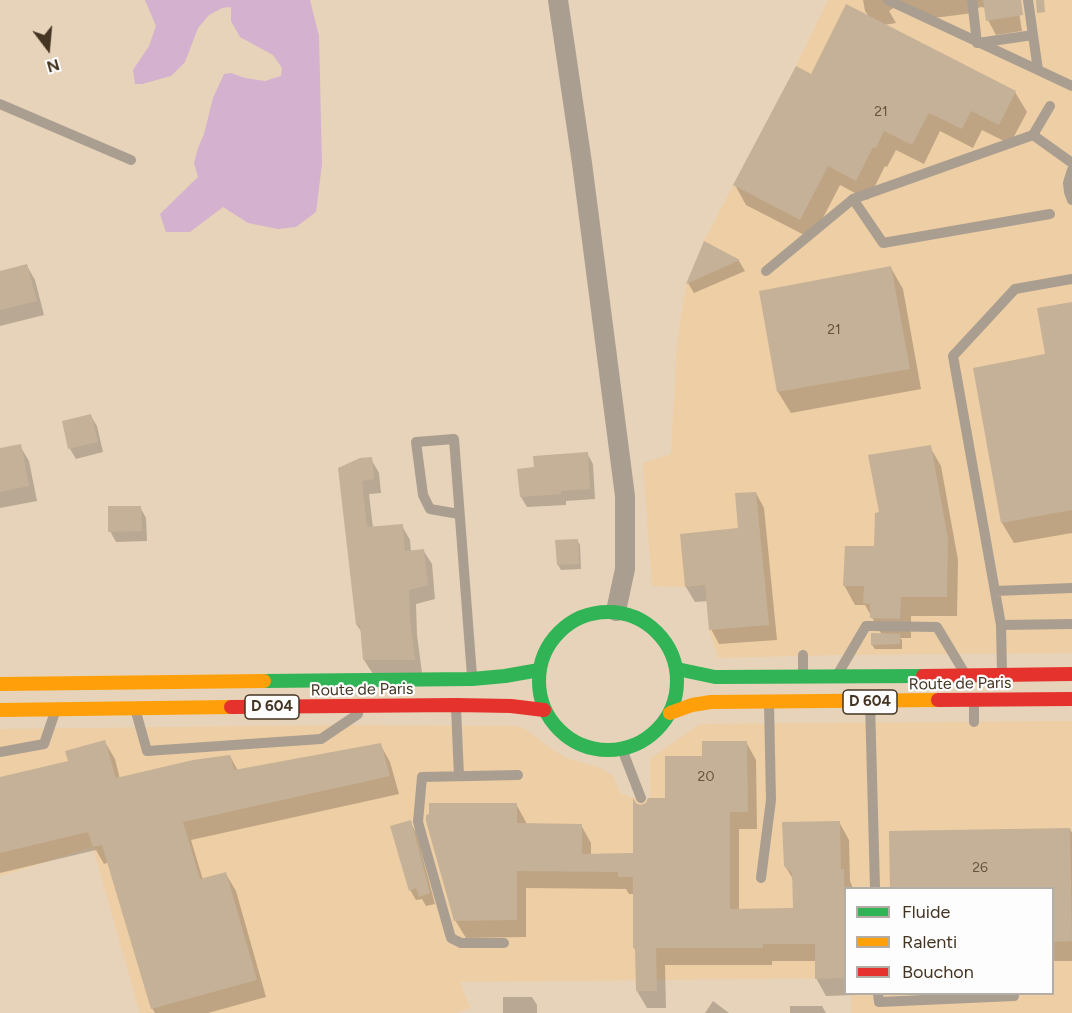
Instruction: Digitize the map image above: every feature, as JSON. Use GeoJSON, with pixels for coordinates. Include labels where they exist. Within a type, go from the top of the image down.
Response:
{"type":"FeatureCollection","features":[{"type":"Feature","properties":{"kind":"main road"},"geometry":{"type":"LineString","coordinates":[[616,611],[638,618],[656,630],[670,648],[677,669],[677,692],[670,713],[650,736],[622,749],[603,750],[585,747],[568,738],[554,726],[544,710],[538,690],[538,670],[545,649],[558,632],[575,619],[595,612],[616,611]]}},
{"type":"Feature","properties":{"kind":"main road","name":"Route de Paris"},"geometry":{"type":"LineString","coordinates":[[677,669],[715,677],[1072,674]]}},
{"type":"Feature","properties":{"kind":"main road","name":"Route de Paris"},"geometry":{"type":"LineString","coordinates":[[0,684],[472,679],[538,670]]}},
{"type":"Feature","properties":{"kind":"main road","name":"Route de Paris"},"geometry":{"type":"LineString","coordinates":[[670,713],[692,705],[711,702],[1072,699]]}},
{"type":"Feature","properties":{"kind":"main road","name":"Route de Paris"},"geometry":{"type":"LineString","coordinates":[[0,710],[456,705],[511,706],[544,710]]}},
{"type":"Feature","properties":{"kind":"street"},"geometry":{"type":"LineString","coordinates":[[558,0],[584,175],[625,496],[626,569],[616,611]]}},
{"type":"Feature","properties":{"kind":"lane"},"geometry":{"type":"LineString","coordinates":[[888,0],[1072,86]]}},
{"type":"Feature","properties":{"kind":"lane"},"geometry":{"type":"LineString","coordinates":[[972,0],[977,43]]}},
{"type":"Feature","properties":{"kind":"lane"},"geometry":{"type":"LineString","coordinates":[[1030,0],[1038,70]]}},
{"type":"Feature","properties":{"kind":"lane"},"geometry":{"type":"LineString","coordinates":[[977,43],[1033,35]]}},
{"type":"Feature","properties":{"kind":"lane"},"geometry":{"type":"LineString","coordinates":[[0,104],[131,160]]}},
{"type":"Feature","properties":{"kind":"lane"},"geometry":{"type":"LineString","coordinates":[[766,272],[853,199],[1033,135],[1050,106]]}},
{"type":"Feature","properties":{"kind":"lane"},"geometry":{"type":"LineString","coordinates":[[1033,135],[1072,163]]}},
{"type":"Feature","properties":{"kind":"lane"},"geometry":{"type":"LineString","coordinates":[[1072,170],[1068,183],[1072,200]]}},
{"type":"Feature","properties":{"kind":"lane"},"geometry":{"type":"LineString","coordinates":[[853,199],[883,243],[1050,214]]}},
{"type":"Feature","properties":{"kind":"lane"},"geometry":{"type":"LineString","coordinates":[[1002,674],[1001,625],[953,356],[1015,289],[1072,279]]}},
{"type":"Feature","properties":{"kind":"lane"},"geometry":{"type":"LineString","coordinates":[[459,514],[430,509],[423,495],[416,442],[454,439],[472,679]]}},
{"type":"Feature","properties":{"kind":"lane"},"geometry":{"type":"LineString","coordinates":[[995,591],[1072,588]]}},
{"type":"Feature","properties":{"kind":"lane"},"geometry":{"type":"LineString","coordinates":[[1001,625],[1072,624]]}},
{"type":"Feature","properties":{"kind":"lane"},"geometry":{"type":"LineString","coordinates":[[837,677],[866,626],[937,627],[966,675]]}},
{"type":"Feature","properties":{"kind":"lane"},"geometry":{"type":"LineString","coordinates":[[802,677],[803,655]]}},
{"type":"Feature","properties":{"kind":"lane"},"geometry":{"type":"LineString","coordinates":[[974,700],[974,722]]}},
{"type":"Feature","properties":{"kind":"lane"},"geometry":{"type":"LineString","coordinates":[[761,878],[771,800],[769,702]]}},
{"type":"Feature","properties":{"kind":"lane"},"geometry":{"type":"LineString","coordinates":[[870,702],[875,887]]}},
{"type":"Feature","properties":{"kind":"lane"},"geometry":{"type":"LineString","coordinates":[[456,705],[459,776]]}},
{"type":"Feature","properties":{"kind":"lane"},"geometry":{"type":"LineString","coordinates":[[135,708],[147,751],[321,739],[369,706]]}},
{"type":"Feature","properties":{"kind":"lane"},"geometry":{"type":"LineString","coordinates":[[0,752],[44,744],[56,709]]}},
{"type":"Feature","properties":{"kind":"lane"},"geometry":{"type":"LineString","coordinates":[[622,749],[641,798]]}},
{"type":"Feature","properties":{"kind":"lane"},"geometry":{"type":"LineString","coordinates":[[504,943],[461,943],[451,938],[418,822],[422,777],[518,775]]}},
{"type":"Feature","properties":{"kind":"lane"},"geometry":{"type":"LineString","coordinates":[[879,1003],[1014,996]]}},
{"type":"Feature","properties":{"kind":"shaded area"},"geometry":{"type":"Polygon","coordinates":[[[145,0],[310,0],[319,36],[322,164],[316,212],[296,227],[278,229],[248,223],[223,207],[190,232],[166,232],[160,214],[198,177],[194,163],[213,98],[224,74],[231,73],[265,81],[281,76],[282,68],[273,55],[240,37],[231,21],[231,7],[222,8],[209,15],[198,28],[185,62],[171,76],[135,84],[133,70],[149,46],[156,26],[145,0]]]}},
{"type":"Feature","properties":{"kind":"shaded area"},"geometry":{"type":"Polygon","coordinates":[[[828,0],[1072,0],[1072,653],[718,658],[709,630],[705,586],[652,586],[643,463],[671,454],[677,343],[686,284],[704,241],[828,0]]]}},
{"type":"Feature","properties":{"kind":"shaded area"},"geometry":{"type":"Polygon","coordinates":[[[1072,721],[1072,1013],[851,1013],[851,995],[1054,995],[1054,887],[844,887],[844,978],[460,982],[470,1008],[456,1013],[140,1013],[93,847],[0,876],[0,729],[341,725],[517,726],[525,729],[566,758],[600,768],[613,776],[620,793],[633,798],[650,798],[650,759],[700,724],[1072,721]]]}},
{"type":"Feature","properties":{"kind":"building"},"geometry":{"type":"Polygon","coordinates":[[[983,0],[1021,0],[1023,15],[986,21],[983,0]]]}},
{"type":"Feature","properties":{"kind":"building"},"geometry":{"type":"Polygon","coordinates":[[[1036,0],[1044,0],[1045,12],[1037,13],[1036,0]]]}},
{"type":"Feature","properties":{"kind":"building"},"geometry":{"type":"Polygon","coordinates":[[[846,4],[1016,91],[999,125],[971,111],[962,129],[929,113],[912,145],[884,131],[856,181],[828,166],[800,220],[733,185],[796,66],[811,74],[846,4]]]}},
{"type":"Feature","properties":{"kind":"building"},"geometry":{"type":"Polygon","coordinates":[[[704,241],[740,260],[686,284],[704,241]]]}},
{"type":"Feature","properties":{"kind":"building"},"geometry":{"type":"Polygon","coordinates":[[[27,264],[37,301],[0,310],[0,271],[27,264]]]}},
{"type":"Feature","properties":{"kind":"building"},"geometry":{"type":"Polygon","coordinates":[[[891,266],[910,369],[777,392],[759,291],[891,266]]]}},
{"type":"Feature","properties":{"kind":"building"},"geometry":{"type":"Polygon","coordinates":[[[1072,302],[1072,510],[1001,523],[973,368],[1045,354],[1037,308],[1072,302]]]}},
{"type":"Feature","properties":{"kind":"building"},"geometry":{"type":"Polygon","coordinates":[[[91,414],[98,442],[68,449],[62,421],[91,414]]]}},
{"type":"Feature","properties":{"kind":"building"},"geometry":{"type":"Polygon","coordinates":[[[21,444],[29,486],[0,492],[0,448],[21,444]]]}},
{"type":"Feature","properties":{"kind":"building"},"geometry":{"type":"Polygon","coordinates":[[[931,445],[948,539],[947,597],[901,597],[900,619],[870,618],[870,604],[863,603],[864,586],[843,586],[845,546],[874,546],[875,513],[879,512],[868,455],[931,445]]]}},
{"type":"Feature","properties":{"kind":"building"},"geometry":{"type":"Polygon","coordinates":[[[588,452],[590,489],[520,497],[517,469],[534,467],[533,456],[588,452]]]}},
{"type":"Feature","properties":{"kind":"building"},"geometry":{"type":"Polygon","coordinates":[[[372,457],[374,479],[362,481],[367,527],[403,524],[405,551],[424,549],[428,585],[409,590],[415,660],[363,660],[360,625],[356,625],[338,468],[360,458],[372,457]]]}},
{"type":"Feature","properties":{"kind":"building"},"geometry":{"type":"Polygon","coordinates":[[[756,492],[769,625],[709,630],[705,585],[685,587],[680,534],[738,528],[735,493],[756,492]]]}},
{"type":"Feature","properties":{"kind":"building"},"geometry":{"type":"Polygon","coordinates":[[[108,506],[141,506],[142,531],[108,532],[108,506]]]}},
{"type":"Feature","properties":{"kind":"building"},"geometry":{"type":"Polygon","coordinates":[[[578,539],[579,564],[557,565],[555,540],[578,539]]]}},
{"type":"Feature","properties":{"kind":"building"},"geometry":{"type":"Polygon","coordinates":[[[871,633],[900,634],[900,644],[871,645],[871,633]]]}},
{"type":"Feature","properties":{"kind":"building"},"geometry":{"type":"Polygon","coordinates":[[[105,740],[116,778],[193,760],[230,755],[234,770],[381,743],[390,776],[183,822],[200,879],[226,872],[257,980],[151,1009],[102,845],[93,847],[88,832],[0,853],[0,777],[68,761],[65,751],[105,740]]]}},
{"type":"Feature","properties":{"kind":"building"},"geometry":{"type":"Polygon","coordinates":[[[702,741],[747,741],[748,812],[730,812],[730,909],[793,908],[792,873],[784,866],[782,822],[840,821],[841,869],[844,869],[844,978],[815,979],[815,944],[763,944],[763,948],[656,948],[657,991],[636,991],[635,948],[633,948],[633,877],[618,877],[618,872],[517,871],[517,920],[454,921],[426,821],[426,815],[429,814],[429,803],[517,803],[517,823],[582,824],[582,854],[633,853],[633,798],[640,805],[646,803],[648,798],[665,798],[665,756],[702,756],[702,741]]]}},
{"type":"Feature","properties":{"kind":"building"},"geometry":{"type":"Polygon","coordinates":[[[411,820],[430,893],[419,897],[416,888],[409,891],[390,826],[411,820]]]}},
{"type":"Feature","properties":{"kind":"building"},"geometry":{"type":"Polygon","coordinates":[[[1070,828],[1072,941],[1054,942],[1054,887],[890,887],[889,831],[1070,828]]]}},
{"type":"Feature","properties":{"kind":"traffic: fast"},"geometry":{"type":"LineString","coordinates":[[608,612],[635,617],[647,623],[657,632],[666,642],[672,654],[677,681],[672,708],[666,720],[657,730],[647,739],[635,745],[608,750],[581,745],[569,739],[559,730],[550,720],[544,708],[539,681],[544,654],[550,642],[559,632],[569,623],[581,617],[608,612]]}},
{"type":"Feature","properties":{"kind":"traffic: fast"},"geometry":{"type":"LineString","coordinates":[[677,669],[715,677],[923,676]]}},
{"type":"Feature","properties":{"kind":"traffic: fast"},"geometry":{"type":"LineString","coordinates":[[264,681],[472,679],[539,670]]}},
{"type":"Feature","properties":{"kind":"traffic: slow"},"geometry":{"type":"LineString","coordinates":[[0,684],[264,681]]}},
{"type":"Feature","properties":{"kind":"traffic: slow"},"geometry":{"type":"LineString","coordinates":[[670,713],[692,705],[711,702],[938,700]]}},
{"type":"Feature","properties":{"kind":"traffic: slow"},"geometry":{"type":"LineString","coordinates":[[0,710],[231,707]]}},
{"type":"Feature","properties":{"kind":"traffic: jam"},"geometry":{"type":"LineString","coordinates":[[923,676],[1072,674]]}},
{"type":"Feature","properties":{"kind":"traffic: jam"},"geometry":{"type":"LineString","coordinates":[[938,700],[1072,699]]}},
{"type":"Feature","properties":{"kind":"traffic: jam"},"geometry":{"type":"LineString","coordinates":[[231,707],[456,705],[511,706],[544,710]]}}]}
